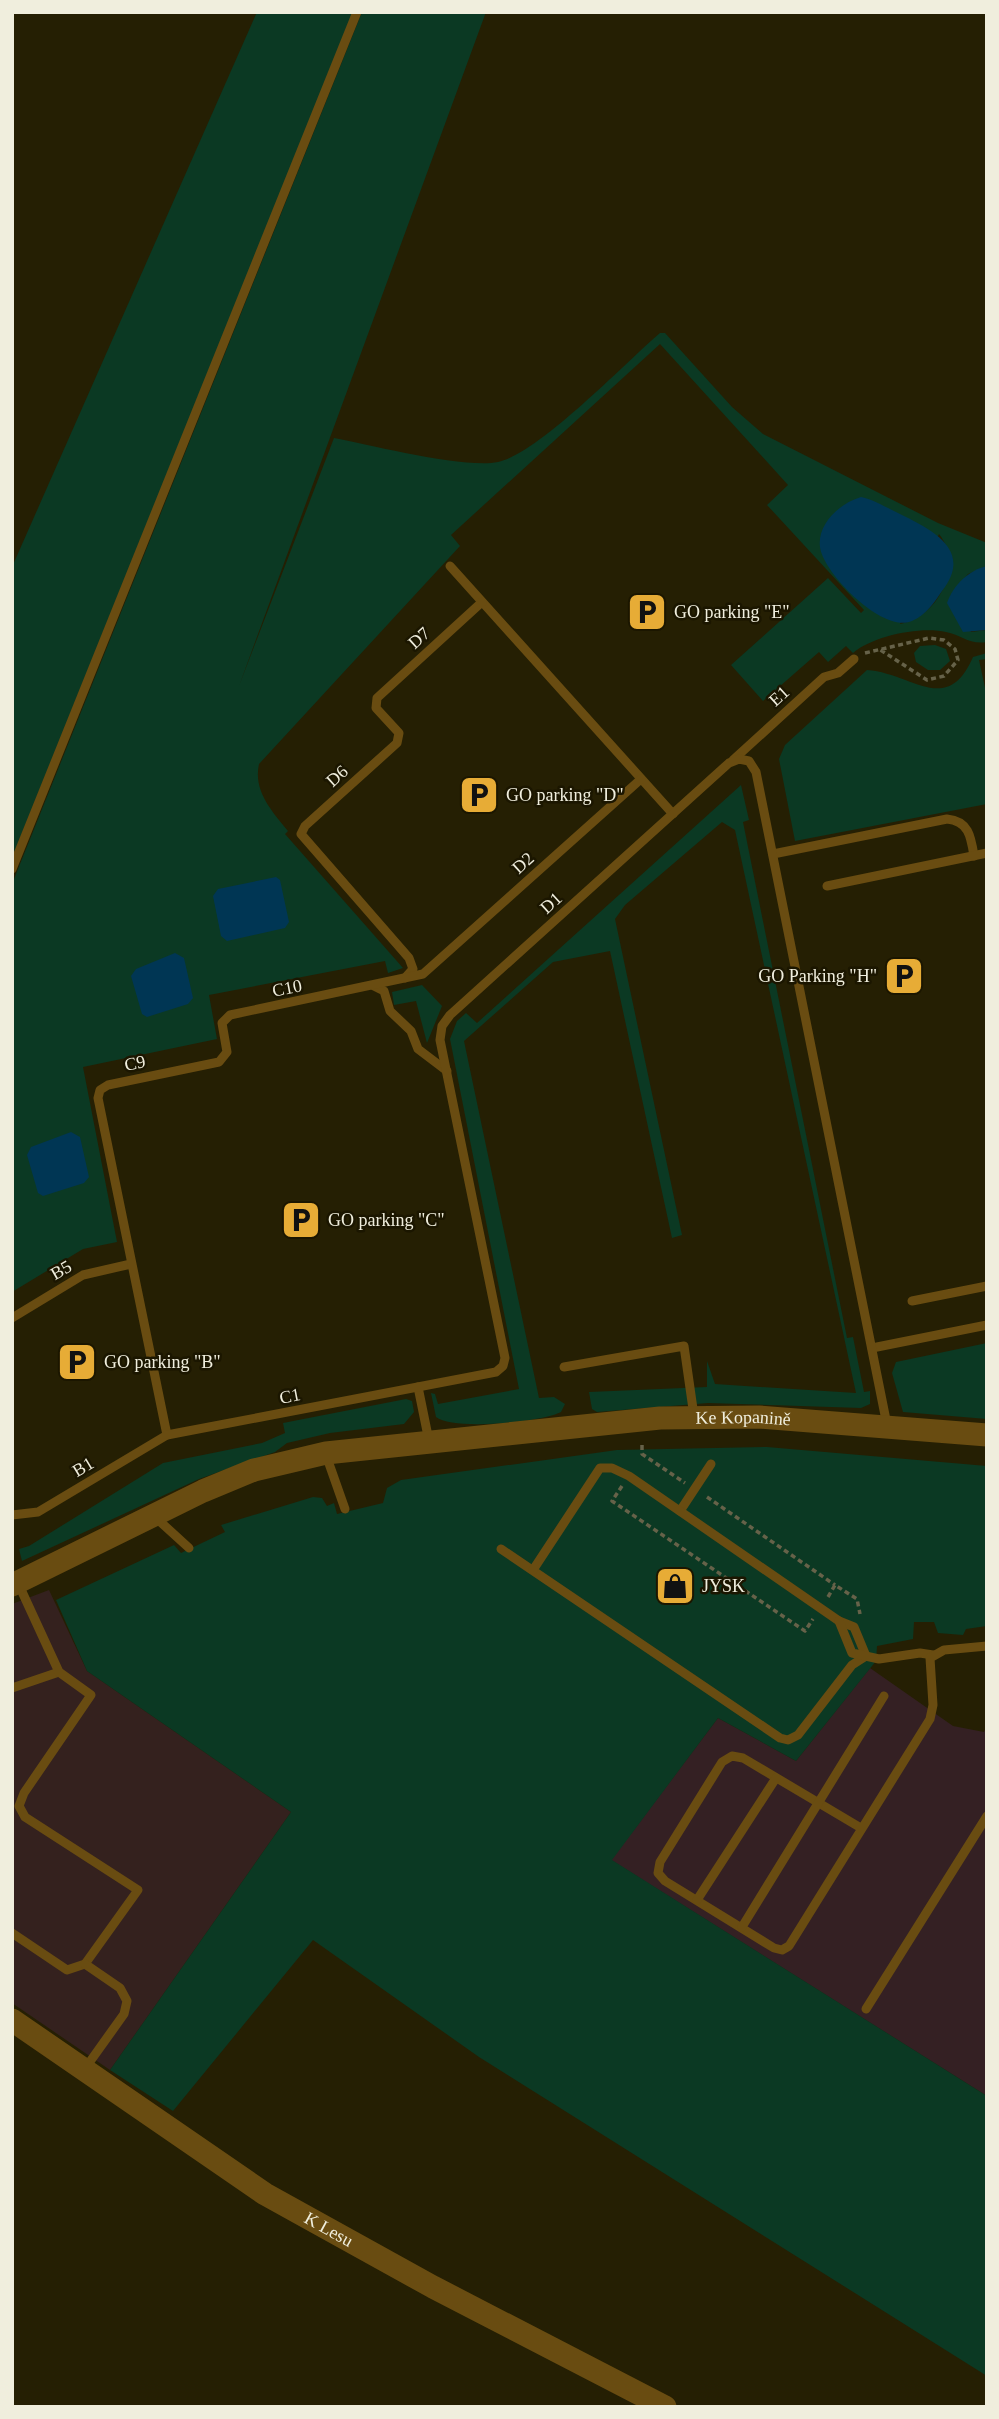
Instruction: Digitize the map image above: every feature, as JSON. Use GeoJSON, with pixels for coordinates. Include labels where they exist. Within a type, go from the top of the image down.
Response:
{"type":"FeatureCollection","features":[{"type":"Feature","properties":{"kind":"street","name":"Ke Kopanině"},"geometry":{"type":"LineString","coordinates":[[15,1584],[254,1470],[326,1453],[660,1418],[759,1417],[987,1435]]}},
{"type":"Feature","properties":{"kind":"street","name":"K Lesu"},"geometry":{"type":"LineString","coordinates":[[12,2020],[265,2194],[433,2287],[664,2407]]}},
{"type":"Feature","properties":{"kind":"lane"},"geometry":{"type":"LineString","coordinates":[[12,869],[357,12]]}},
{"type":"Feature","properties":{"kind":"lane"},"geometry":{"type":"LineString","coordinates":[[450,566],[673,814]]}},
{"type":"Feature","properties":{"kind":"lane","name":"D7"},"geometry":{"type":"LineString","coordinates":[[397,743],[398,733],[376,708],[377,698],[482,602]]}},
{"type":"Feature","properties":{"kind":"lane","name":"E1"},"geometry":{"type":"LineString","coordinates":[[673,814],[824,677],[838,673],[854,659]]}},
{"type":"Feature","properties":{"kind":"lane","name":"D6"},"geometry":{"type":"LineString","coordinates":[[397,743],[305,826],[301,834],[409,958],[413,969],[404,979]]}},
{"type":"Feature","properties":{"kind":"lane","name":"E1"},"geometry":{"type":"LineString","coordinates":[[729,763],[739,759],[747,760],[755,767],[773,854]]}},
{"type":"Feature","properties":{"kind":"lane","name":"D2"},"geometry":{"type":"LineString","coordinates":[[427,971],[641,779]]}},
{"type":"Feature","properties":{"kind":"lane","name":"D1"},"geometry":{"type":"LineString","coordinates":[[448,1073],[440,1033],[450,1014],[673,814]]}},
{"type":"Feature","properties":{"kind":"lane"},"geometry":{"type":"LineString","coordinates":[[888,1428],[773,854],[947,819],[961,823],[967,829],[974,856]]}},
{"type":"Feature","properties":{"kind":"lane"},"geometry":{"type":"LineString","coordinates":[[827,886],[987,853]]}},
{"type":"Feature","properties":{"kind":"lane","name":"C10"},"geometry":{"type":"LineString","coordinates":[[219,1062],[227,1052],[222,1023],[230,1015],[374,986],[427,971]]}},
{"type":"Feature","properties":{"kind":"lane"},"geometry":{"type":"LineString","coordinates":[[374,986],[384,991],[390,1011],[411,1031],[418,1049],[448,1073]]}},
{"type":"Feature","properties":{"kind":"lane","name":"C9"},"geometry":{"type":"LineString","coordinates":[[167,1435],[98,1098],[104,1087],[219,1062]]}},
{"type":"Feature","properties":{"kind":"lane","name":"C1"},"geometry":{"type":"LineString","coordinates":[[167,1435],[496,1372],[505,1362],[448,1073]]}},
{"type":"Feature","properties":{"kind":"lane","name":"B5"},"geometry":{"type":"LineString","coordinates":[[12,1318],[83,1275],[131,1264]]}},
{"type":"Feature","properties":{"kind":"lane"},"geometry":{"type":"LineString","coordinates":[[912,1301],[987,1286]]}},
{"type":"Feature","properties":{"kind":"lane"},"geometry":{"type":"LineString","coordinates":[[872,1348],[987,1325]]}},
{"type":"Feature","properties":{"kind":"lane"},"geometry":{"type":"LineString","coordinates":[[564,1367],[684,1346],[694,1418]]}},
{"type":"Feature","properties":{"kind":"lane"},"geometry":{"type":"LineString","coordinates":[[418,1387],[429,1441]]}},
{"type":"Feature","properties":{"kind":"lane","name":"B1"},"geometry":{"type":"LineString","coordinates":[[12,1515],[38,1513],[167,1435]]}},
{"type":"Feature","properties":{"kind":"lane"},"geometry":{"type":"LineString","coordinates":[[326,1453],[345,1509]]}},
{"type":"Feature","properties":{"kind":"lane"},"geometry":{"type":"LineString","coordinates":[[680,1511],[711,1464]]}},
{"type":"Feature","properties":{"kind":"lane"},"geometry":{"type":"LineString","coordinates":[[533,1570],[600,1468],[612,1468],[629,1476],[839,1621],[854,1627],[866,1656]]}},
{"type":"Feature","properties":{"kind":"lane"},"geometry":{"type":"LineString","coordinates":[[154,1516],[189,1548]]}},
{"type":"Feature","properties":{"kind":"lane"},"geometry":{"type":"LineString","coordinates":[[500,1549],[780,1738],[788,1740],[798,1735],[852,1665],[866,1656],[879,1659],[920,1653],[933,1655],[944,1650],[987,1646]]}},
{"type":"Feature","properties":{"kind":"lane"},"geometry":{"type":"LineString","coordinates":[[12,1933],[67,1970],[85,1964],[138,1890],[25,1817],[19,1806],[23,1793],[91,1695],[59,1672],[15,1584]]}},
{"type":"Feature","properties":{"kind":"lane"},"geometry":{"type":"LineString","coordinates":[[861,1828],[743,1758],[732,1756],[722,1762],[660,1862],[658,1873],[665,1881],[774,1948],[782,1950],[789,1946],[930,1719],[933,1705],[928,1666],[933,1655]]}},
{"type":"Feature","properties":{"kind":"lane"},"geometry":{"type":"LineString","coordinates":[[12,1688],[59,1672]]}},
{"type":"Feature","properties":{"kind":"lane"},"geometry":{"type":"LineString","coordinates":[[742,1927],[884,1696]]}},
{"type":"Feature","properties":{"kind":"lane"},"geometry":{"type":"LineString","coordinates":[[697,1900],[776,1777]]}},
{"type":"Feature","properties":{"kind":"lane"},"geometry":{"type":"LineString","coordinates":[[866,2009],[987,1816]]}},
{"type":"Feature","properties":{"kind":"lane"},"geometry":{"type":"LineString","coordinates":[[84,2070],[124,2014],[127,2001],[120,1988],[85,1964]]}},
{"type":"Feature","properties":{"kind":"path"},"geometry":{"type":"LineString","coordinates":[[854,659],[879,649],[936,638],[955,649],[957,660],[944,676],[927,680],[879,649]]}},
{"type":"Feature","properties":{"kind":"path"},"geometry":{"type":"LineString","coordinates":[[638,1462],[642,1445]]}},
{"type":"Feature","properties":{"kind":"path"},"geometry":{"type":"LineString","coordinates":[[642,1454],[687,1484]]}},
{"type":"Feature","properties":{"kind":"path"},"geometry":{"type":"LineString","coordinates":[[623,1484],[612,1501],[805,1631],[815,1616]]}},
{"type":"Feature","properties":{"kind":"path"},"geometry":{"type":"LineString","coordinates":[[702,1494],[857,1599],[861,1623]]}},
{"type":"Feature","properties":{"kind":"path"},"geometry":{"type":"LineString","coordinates":[[825,1601],[835,1585]]}},
{"type":"Feature","properties":{"kind":"shaded area"},"geometry":{"type":"Polygon","coordinates":[[[49,1590],[87,1671],[291,1812],[110,2070],[12,2003],[12,1604],[49,1590]]]}},
{"type":"Feature","properties":{"kind":"shaded area"},"geometry":{"type":"Polygon","coordinates":[[[870,1668],[953,1726],[984,1732],[987,1725],[987,2096],[611,1860],[718,1718],[796,1761],[870,1668]]]}},
{"type":"Feature","properties":{"kind":"green space"},"geometry":{"type":"Polygon","coordinates":[[[257,12],[353,12],[12,858],[12,567],[257,12]]]}},
{"type":"Feature","properties":{"kind":"green space"},"geometry":{"type":"Polygon","coordinates":[[[362,12],[486,12],[239,686],[334,438],[442,459],[498,462],[535,443],[558,426],[660,333],[665,333],[732,407],[763,434],[938,523],[987,543],[987,566],[968,574],[950,596],[971,632],[987,630],[987,642],[970,641],[946,632],[923,630],[884,637],[853,653],[846,646],[828,662],[819,652],[763,701],[731,665],[828,578],[861,613],[864,610],[767,505],[788,485],[660,344],[451,535],[460,546],[259,764],[261,792],[288,831],[285,834],[403,968],[388,973],[385,961],[209,995],[217,1039],[83,1067],[117,1242],[83,1249],[12,1292],[12,884],[362,12]],[[939,534],[900,624],[926,611],[944,588],[949,560],[946,546],[939,534]]]}},
{"type":"Feature","properties":{"kind":"green space"},"geometry":{"type":"Polygon","coordinates":[[[935,645],[946,649],[950,661],[940,670],[928,670],[916,662],[914,653],[920,646],[935,645]]]}},
{"type":"Feature","properties":{"kind":"green space"},"geometry":{"type":"Polygon","coordinates":[[[987,653],[987,659],[979,660],[987,697],[987,804],[795,841],[779,759],[785,745],[867,670],[927,687],[940,688],[952,685],[963,675],[973,657],[987,653]]]}},
{"type":"Feature","properties":{"kind":"green space"},"geometry":{"type":"Polygon","coordinates":[[[741,785],[749,820],[743,822],[847,1338],[853,1337],[864,1392],[870,1391],[870,1404],[861,1408],[708,1403],[597,1412],[592,1409],[589,1392],[707,1387],[707,1361],[715,1384],[856,1393],[735,830],[722,822],[625,905],[615,919],[682,1235],[672,1238],[610,951],[553,962],[464,1041],[539,1398],[554,1397],[565,1404],[561,1412],[551,1416],[518,1422],[460,1424],[436,1417],[431,1393],[435,1394],[438,1404],[519,1389],[450,1039],[457,1021],[466,1013],[477,1023],[741,785]]]}},
{"type":"Feature","properties":{"kind":"green space"},"geometry":{"type":"Polygon","coordinates":[[[422,985],[442,1006],[427,1043],[416,1001],[394,1005],[392,992],[422,985]]]}},
{"type":"Feature","properties":{"kind":"green space"},"geometry":{"type":"Polygon","coordinates":[[[987,1343],[987,1419],[903,1412],[892,1373],[896,1362],[987,1343]]]}},
{"type":"Feature","properties":{"kind":"green space"},"geometry":{"type":"Polygon","coordinates":[[[406,1399],[412,1401],[414,1412],[404,1424],[330,1433],[287,1443],[275,1452],[199,1479],[22,1561],[19,1549],[29,1546],[163,1463],[262,1443],[285,1433],[283,1423],[406,1399]]]}},
{"type":"Feature","properties":{"kind":"green space"},"geometry":{"type":"Polygon","coordinates":[[[767,1447],[987,1466],[987,1626],[966,1629],[963,1635],[938,1633],[934,1622],[914,1622],[913,1639],[877,1646],[876,1661],[796,1761],[718,1718],[612,1860],[987,2096],[987,2376],[479,2057],[313,1940],[173,2111],[110,2070],[291,1812],[87,1671],[56,1600],[174,1545],[181,1553],[225,1532],[221,1525],[313,1497],[322,1498],[327,1506],[334,1503],[337,1514],[383,1503],[387,1488],[401,1480],[617,1450],[767,1447]]]}},
{"type":"Feature","properties":{"kind":"water"},"geometry":{"type":"Polygon","coordinates":[[[861,497],[881,504],[925,527],[945,543],[951,553],[951,577],[929,608],[912,621],[900,623],[871,610],[843,585],[824,558],[820,538],[826,523],[838,509],[861,497]]]}},
{"type":"Feature","properties":{"kind":"water"},"geometry":{"type":"Polygon","coordinates":[[[987,566],[987,630],[963,632],[947,603],[962,579],[987,566]]]}},
{"type":"Feature","properties":{"kind":"water"},"geometry":{"type":"Polygon","coordinates":[[[276,877],[280,880],[289,922],[285,928],[227,941],[221,936],[213,896],[218,889],[276,877]]]}},
{"type":"Feature","properties":{"kind":"water"},"geometry":{"type":"Polygon","coordinates":[[[175,953],[184,958],[193,998],[188,1004],[147,1017],[142,1014],[131,976],[136,969],[175,953]]]}},
{"type":"Feature","properties":{"kind":"water"},"geometry":{"type":"Polygon","coordinates":[[[71,1132],[80,1137],[89,1177],[84,1183],[43,1196],[38,1193],[27,1155],[31,1147],[71,1132]]]}},
{"type":"Feature","properties":{"kind":"place","name":"GO parking \"E\""},"geometry":{"type":"Point","coordinates":[647,612]}},
{"type":"Feature","properties":{"kind":"place","name":"GO parking \"D\""},"geometry":{"type":"Point","coordinates":[479,795]}},
{"type":"Feature","properties":{"kind":"place","name":"GO Parking \"H\""},"geometry":{"type":"Point","coordinates":[904,976]}},
{"type":"Feature","properties":{"kind":"place","name":"GO parking \"C\""},"geometry":{"type":"Point","coordinates":[301,1220]}},
{"type":"Feature","properties":{"kind":"place","name":"GO parking \"B\""},"geometry":{"type":"Point","coordinates":[77,1362]}},
{"type":"Feature","properties":{"kind":"place","name":"JYSK"},"geometry":{"type":"Point","coordinates":[675,1586]}}]}
